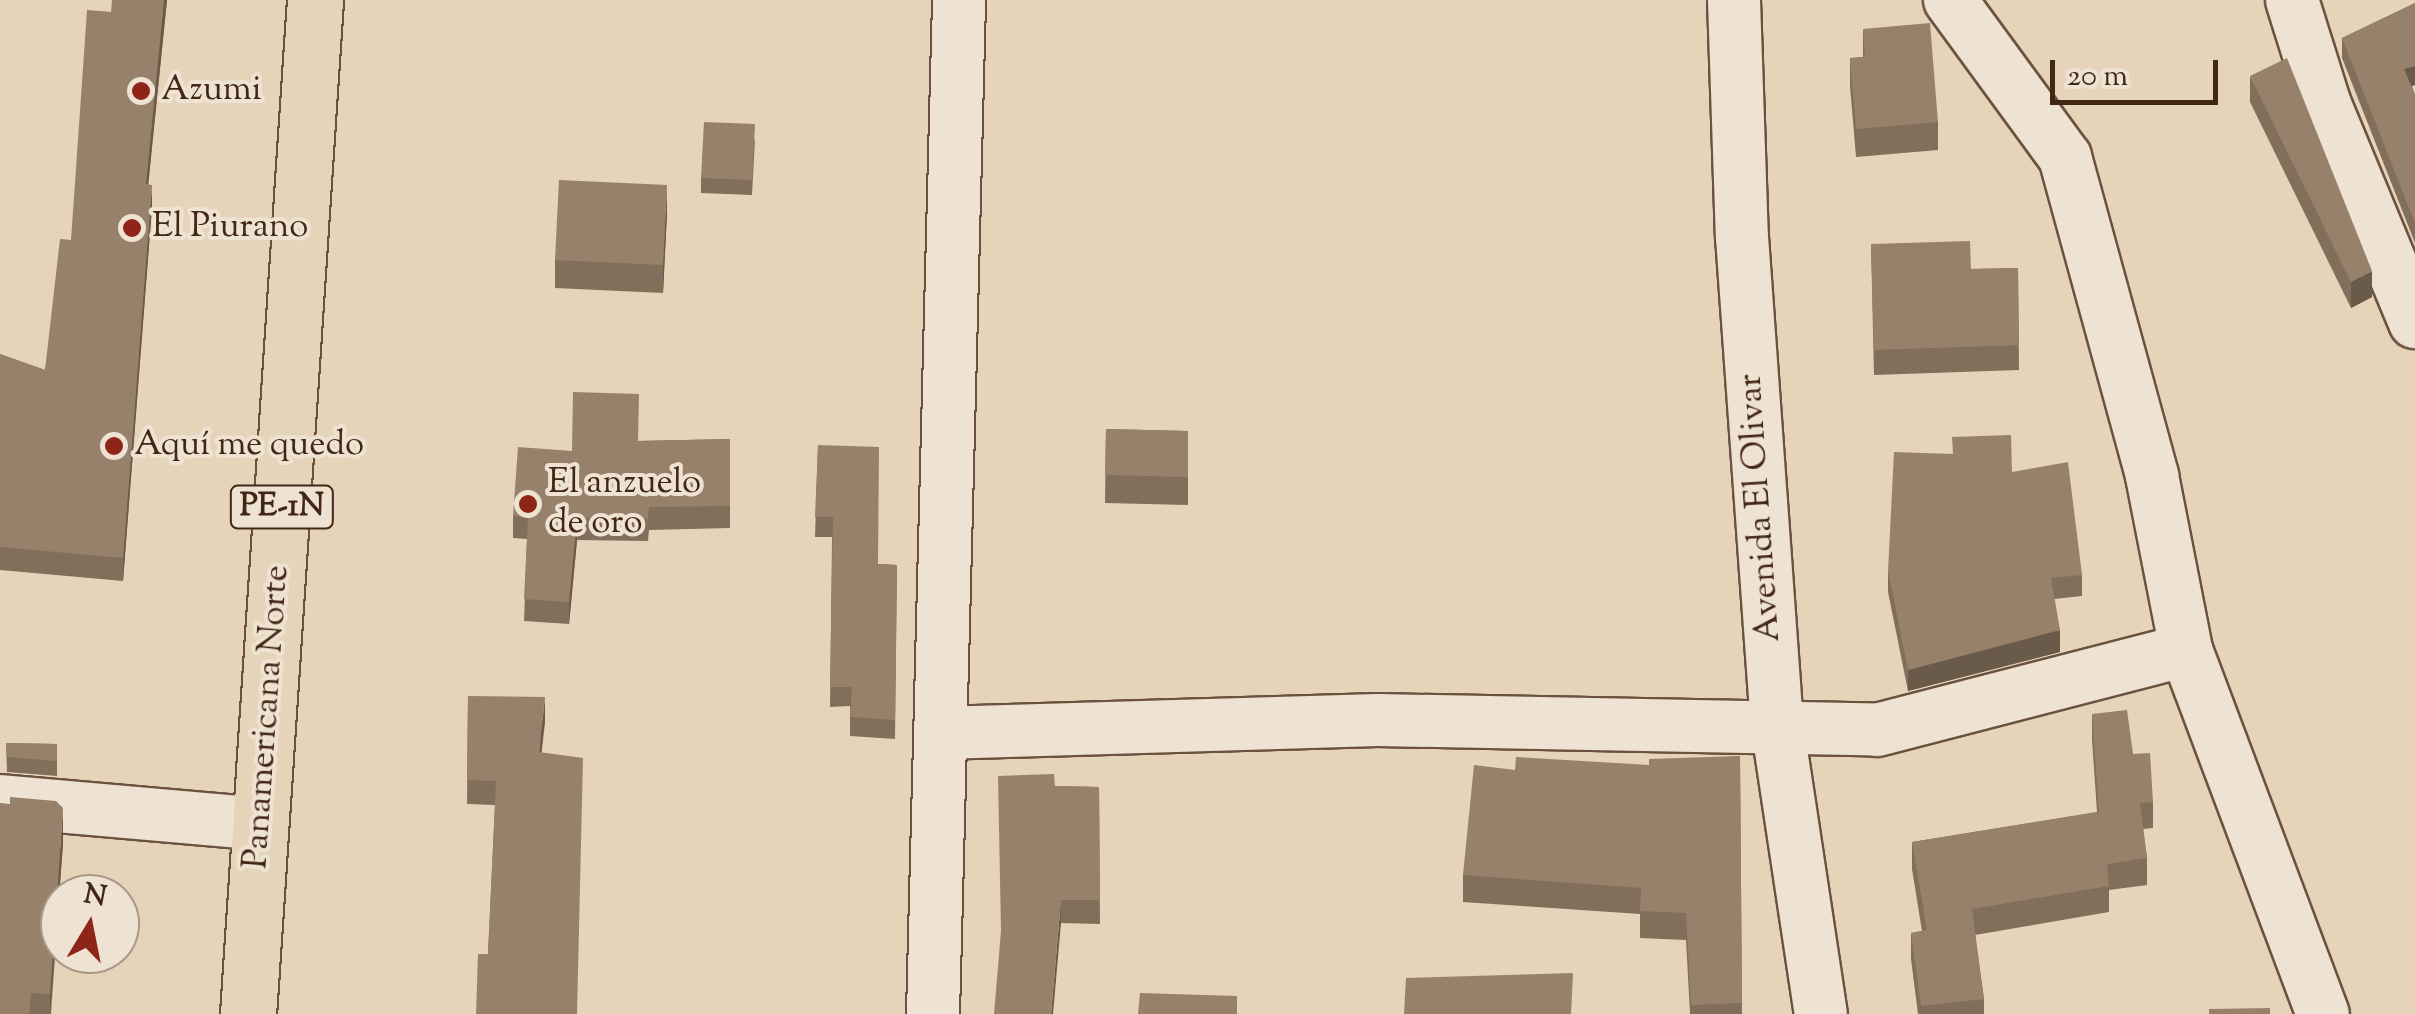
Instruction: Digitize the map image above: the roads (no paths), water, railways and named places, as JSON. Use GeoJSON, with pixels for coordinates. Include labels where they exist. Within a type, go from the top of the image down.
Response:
{"type":"FeatureCollection","features":[{"type":"Feature","properties":{"kind":"highway","name":"Panamericana Norte"},"geometry":{"type":"LineString","coordinates":[[248,1014],[315,0]]}},
{"type":"Feature","properties":{"kind":"street"},"geometry":{"type":"LineString","coordinates":[[933,1014],[959,0]]}},
{"type":"Feature","properties":{"kind":"street","name":"Avenida El Olivar"},"geometry":{"type":"LineString","coordinates":[[1734,0],[1742,237],[1777,724],[1820,1014]]}},
{"type":"Feature","properties":{"kind":"street"},"geometry":{"type":"LineString","coordinates":[[1950,0],[2065,157],[2152,476],[2186,650],[2323,1014]]}},
{"type":"Feature","properties":{"kind":"street"},"geometry":{"type":"LineString","coordinates":[[2292,0],[2325,105],[2415,322]]}},
{"type":"Feature","properties":{"kind":"street"},"geometry":{"type":"LineString","coordinates":[[940,733],[1378,720],[1777,724],[1877,730],[2186,650]]}},
{"type":"Feature","properties":{"kind":"street"},"geometry":{"type":"LineString","coordinates":[[0,801],[261,824]]}},
{"type":"Feature","properties":{"kind":"place","name":"Azumi"},"geometry":{"type":"Point","coordinates":[141,91]}},
{"type":"Feature","properties":{"kind":"place","name":"El Piurano"},"geometry":{"type":"Point","coordinates":[132,228]}},
{"type":"Feature","properties":{"kind":"place","name":"Aquí me quedo"},"geometry":{"type":"Point","coordinates":[114,446]}},
{"type":"Feature","properties":{"kind":"place","name":"El anzuelo de oro"},"geometry":{"type":"Point","coordinates":[528,504]}}]}
